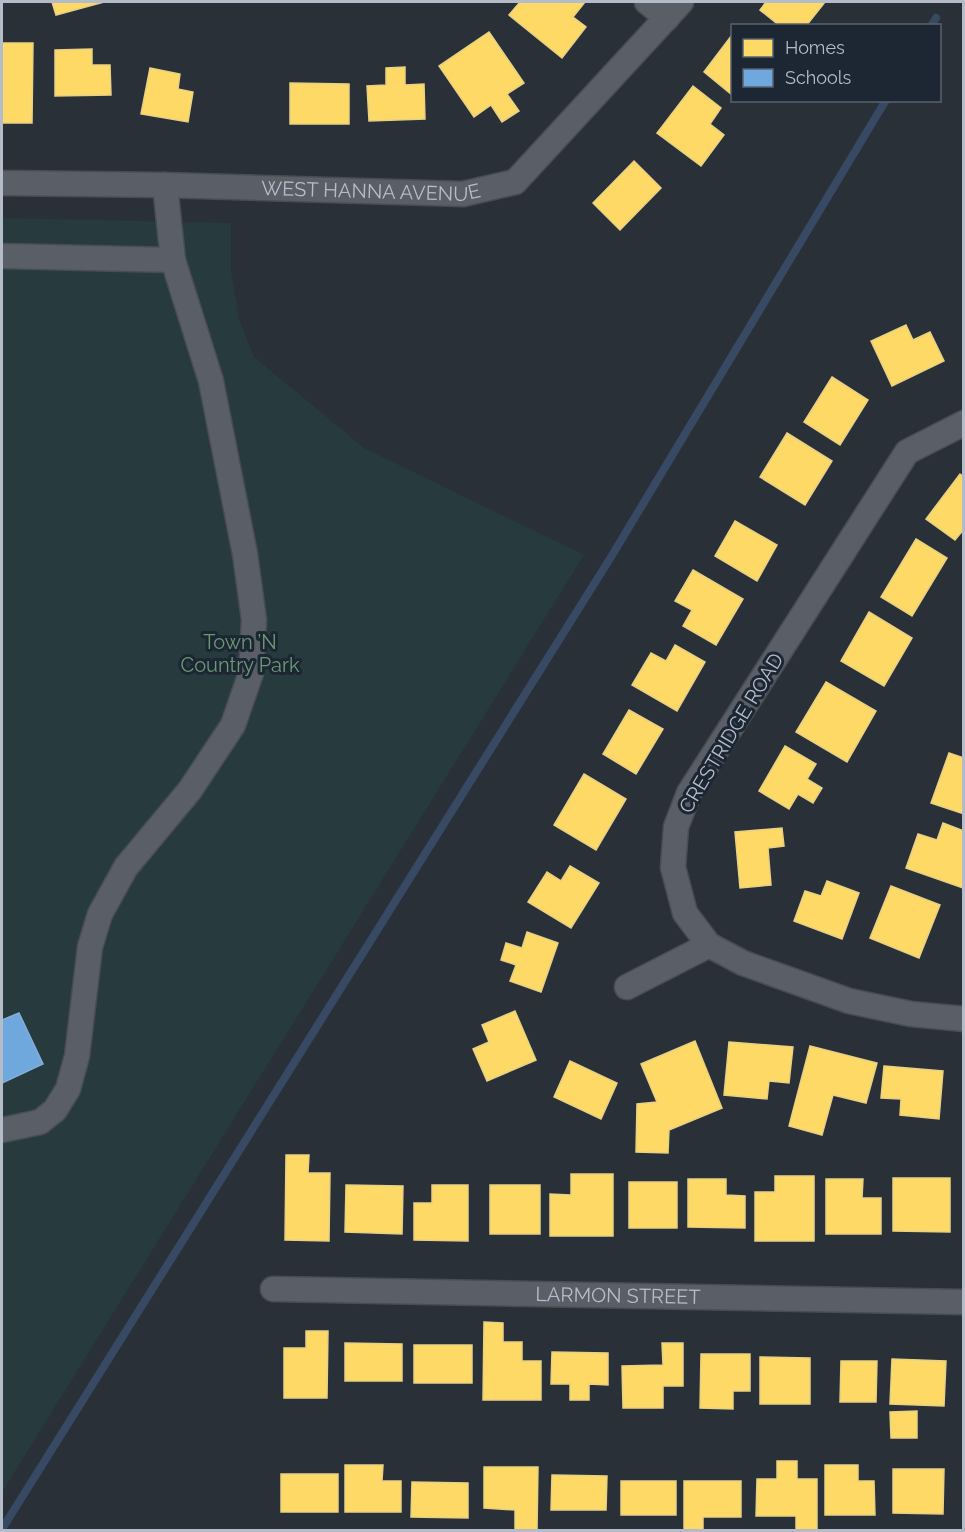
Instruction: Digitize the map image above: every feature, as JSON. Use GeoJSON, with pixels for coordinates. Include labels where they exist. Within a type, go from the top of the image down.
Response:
{"type":"FeatureCollection","features":[{"type":"Feature","properties":{"kind":"street"},"geometry":{"type":"LineString","coordinates":[[647,2],[674,10]]}},
{"type":"Feature","properties":{"kind":"street","name":"WEST HANNA AVENUE"},"geometry":{"type":"LineString","coordinates":[[2,183],[165,185],[463,194],[515,182],[674,10]]}},
{"type":"Feature","properties":{"kind":"street"},"geometry":{"type":"LineString","coordinates":[[2,1130],[40,1122],[54,1110],[68,1089],[77,1056],[90,947],[100,914],[126,867],[190,790],[233,725],[251,674],[254,620],[245,554],[211,381],[173,260],[165,185]]}},
{"type":"Feature","properties":{"kind":"street"},"geometry":{"type":"LineString","coordinates":[[2,256],[173,260]]}},
{"type":"Feature","properties":{"kind":"street","name":"CRESTRIDGE ROAD"},"geometry":{"type":"LineString","coordinates":[[963,423],[907,452],[689,793],[676,827],[674,867],[685,913],[710,945],[743,963],[849,1001],[911,1014],[963,1019]]}},
{"type":"Feature","properties":{"kind":"street"},"geometry":{"type":"LineString","coordinates":[[627,987],[710,945]]}},
{"type":"Feature","properties":{"kind":"street","name":"LARMON STREET"},"geometry":{"type":"LineString","coordinates":[[273,1288],[963,1302]]}},
{"type":"Feature","properties":{"kind":"green space","name":"Town ’N Country Park"},"geometry":{"type":"Polygon","coordinates":[[[2,218],[231,223],[231,271],[239,319],[254,357],[364,448],[584,555],[2,1492],[2,218]]]}},
{"type":"Feature","properties":{"kind":"building: Homes"},"geometry":{"type":"Polygon","coordinates":[[[52,2],[104,2],[56,15],[52,2]]]}},
{"type":"Feature","properties":{"kind":"building: Homes"},"geometry":{"type":"Polygon","coordinates":[[[520,2],[585,2],[573,17],[586,27],[562,58],[509,15],[520,2]]]}},
{"type":"Feature","properties":{"kind":"building: Homes"},"geometry":{"type":"Polygon","coordinates":[[[766,2],[825,2],[808,24],[778,24],[760,10],[766,2]]]}},
{"type":"Feature","properties":{"kind":"building: Homes"},"geometry":{"type":"Polygon","coordinates":[[[489,32],[524,83],[507,94],[519,111],[502,122],[491,105],[474,117],[439,66],[489,32]]]}},
{"type":"Feature","properties":{"kind":"building: Homes"},"geometry":{"type":"Polygon","coordinates":[[[731,36],[731,94],[704,72],[731,36]]]}},
{"type":"Feature","properties":{"kind":"building: Homes"},"geometry":{"type":"Polygon","coordinates":[[[2,43],[33,43],[32,123],[2,123],[2,43]]]}},
{"type":"Feature","properties":{"kind":"building: Homes"},"geometry":{"type":"Polygon","coordinates":[[[92,49],[92,65],[110,65],[111,95],[55,96],[55,50],[92,49]]]}},
{"type":"Feature","properties":{"kind":"building: Homes"},"geometry":{"type":"Polygon","coordinates":[[[405,67],[405,85],[424,84],[425,119],[369,121],[367,86],[386,85],[386,68],[405,67]]]}},
{"type":"Feature","properties":{"kind":"building: Homes"},"geometry":{"type":"Polygon","coordinates":[[[150,68],[180,74],[178,89],[193,92],[188,122],[141,114],[150,68]]]}},
{"type":"Feature","properties":{"kind":"building: Homes"},"geometry":{"type":"Polygon","coordinates":[[[290,83],[349,84],[349,124],[290,124],[290,83]]]}},
{"type":"Feature","properties":{"kind":"building: Homes"},"geometry":{"type":"Polygon","coordinates":[[[693,86],[721,108],[710,124],[724,135],[701,166],[657,133],[693,86]]]}},
{"type":"Feature","properties":{"kind":"building: Homes"},"geometry":{"type":"Polygon","coordinates":[[[634,161],[661,188],[620,230],[593,203],[634,161]]]}},
{"type":"Feature","properties":{"kind":"building: Homes"},"geometry":{"type":"Polygon","coordinates":[[[906,325],[913,340],[930,332],[944,361],[892,386],[871,341],[906,325]]]}},
{"type":"Feature","properties":{"kind":"building: Homes"},"geometry":{"type":"Polygon","coordinates":[[[832,377],[868,400],[840,445],[804,422],[832,377]]]}},
{"type":"Feature","properties":{"kind":"building: Homes"},"geometry":{"type":"Polygon","coordinates":[[[787,433],[832,461],[805,505],[760,477],[787,433]]]}},
{"type":"Feature","properties":{"kind":"building: Homes"},"geometry":{"type":"Polygon","coordinates":[[[960,474],[964,477],[964,529],[955,540],[926,519],[960,474]]]}},
{"type":"Feature","properties":{"kind":"building: Homes"},"geometry":{"type":"Polygon","coordinates":[[[735,521],[777,545],[757,581],[715,556],[735,521]]]}},
{"type":"Feature","properties":{"kind":"building: Homes"},"geometry":{"type":"Polygon","coordinates":[[[916,539],[947,558],[912,616],[881,597],[916,539]]]}},
{"type":"Feature","properties":{"kind":"building: Homes"},"geometry":{"type":"Polygon","coordinates":[[[693,570],[743,599],[716,645],[683,626],[692,610],[675,601],[693,570]]]}},
{"type":"Feature","properties":{"kind":"building: Homes"},"geometry":{"type":"Polygon","coordinates":[[[869,612],[912,638],[884,686],[841,661],[869,612]]]}},
{"type":"Feature","properties":{"kind":"building: Homes"},"geometry":{"type":"Polygon","coordinates":[[[675,645],[705,662],[677,711],[632,685],[651,653],[666,661],[675,645]]]}},
{"type":"Feature","properties":{"kind":"building: Homes"},"geometry":{"type":"Polygon","coordinates":[[[826,682],[876,711],[847,762],[796,732],[826,682]]]}},
{"type":"Feature","properties":{"kind":"building: Homes"},"geometry":{"type":"Polygon","coordinates":[[[629,710],[663,729],[636,774],[603,754],[629,710]]]}},
{"type":"Feature","properties":{"kind":"building: Homes"},"geometry":{"type":"Polygon","coordinates":[[[785,746],[816,764],[807,779],[822,788],[813,803],[798,794],[789,809],[759,791],[785,746]]]}},
{"type":"Feature","properties":{"kind":"building: Homes"},"geometry":{"type":"Polygon","coordinates":[[[949,753],[964,758],[964,814],[931,803],[949,753]]]}},
{"type":"Feature","properties":{"kind":"building: Homes"},"geometry":{"type":"Polygon","coordinates":[[[584,774],[626,799],[596,850],[554,825],[584,774]]]}},
{"type":"Feature","properties":{"kind":"building: Homes"},"geometry":{"type":"Polygon","coordinates":[[[943,823],[964,831],[963,888],[906,868],[918,834],[937,840],[943,823]]]}},
{"type":"Feature","properties":{"kind":"building: Homes"},"geometry":{"type":"Polygon","coordinates":[[[782,828],[784,846],[768,848],[771,885],[740,888],[735,832],[782,828]]]}},
{"type":"Feature","properties":{"kind":"building: Homes"},"geometry":{"type":"Polygon","coordinates":[[[570,866],[599,883],[571,928],[528,902],[547,872],[561,881],[570,866]]]}},
{"type":"Feature","properties":{"kind":"building: Homes"},"geometry":{"type":"Polygon","coordinates":[[[827,881],[859,893],[842,939],[794,921],[805,891],[821,896],[827,881]]]}},
{"type":"Feature","properties":{"kind":"building: Homes"},"geometry":{"type":"Polygon","coordinates":[[[891,886],[940,905],[919,958],[870,938],[891,886]]]}},
{"type":"Feature","properties":{"kind":"building: Homes"},"geometry":{"type":"Polygon","coordinates":[[[527,932],[558,943],[541,992],[510,981],[516,965],[501,960],[506,943],[522,948],[527,932]]]}},
{"type":"Feature","properties":{"kind":"building: Homes"},"geometry":{"type":"Polygon","coordinates":[[[515,1011],[536,1060],[487,1081],[473,1049],[489,1042],[482,1025],[515,1011]]]}},
{"type":"Feature","properties":{"kind":"building: Homes"},"geometry":{"type":"Polygon","coordinates":[[[695,1041],[722,1108],[669,1130],[668,1153],[636,1152],[637,1104],[657,1102],[641,1064],[695,1041]]]}},
{"type":"Feature","properties":{"kind":"building: Homes"},"geometry":{"type":"Polygon","coordinates":[[[729,1042],[793,1047],[789,1083],[769,1081],[767,1099],[724,1095],[729,1042]]]}},
{"type":"Feature","properties":{"kind":"building: Homes"},"geometry":{"type":"Polygon","coordinates":[[[810,1046],[877,1063],[866,1103],[833,1095],[822,1135],[789,1126],[810,1046]]]}},
{"type":"Feature","properties":{"kind":"building: Homes"},"geometry":{"type":"Polygon","coordinates":[[[570,1061],[617,1083],[601,1119],[554,1097],[570,1061]]]}},
{"type":"Feature","properties":{"kind":"building: Homes"},"geometry":{"type":"Polygon","coordinates":[[[884,1066],[943,1071],[939,1119],[900,1115],[901,1099],[881,1098],[884,1066]]]}},
{"type":"Feature","properties":{"kind":"building: Homes"},"geometry":{"type":"Polygon","coordinates":[[[286,1155],[309,1155],[308,1173],[330,1173],[329,1241],[285,1240],[286,1155]]]}},
{"type":"Feature","properties":{"kind":"building: Homes"},"geometry":{"type":"Polygon","coordinates":[[[571,1174],[613,1174],[613,1236],[550,1236],[550,1194],[571,1195],[571,1174]]]}},
{"type":"Feature","properties":{"kind":"building: Homes"},"geometry":{"type":"Polygon","coordinates":[[[775,1176],[814,1176],[814,1241],[755,1241],[755,1192],[775,1192],[775,1176]]]}},
{"type":"Feature","properties":{"kind":"building: Homes"},"geometry":{"type":"Polygon","coordinates":[[[893,1178],[950,1178],[950,1232],[893,1231],[893,1178]]]}},
{"type":"Feature","properties":{"kind":"building: Homes"},"geometry":{"type":"Polygon","coordinates":[[[688,1179],[726,1179],[726,1195],[745,1196],[745,1228],[688,1227],[688,1179]]]}},
{"type":"Feature","properties":{"kind":"building: Homes"},"geometry":{"type":"Polygon","coordinates":[[[826,1179],[863,1179],[862,1198],[881,1198],[881,1234],[826,1234],[826,1179]]]}},
{"type":"Feature","properties":{"kind":"building: Homes"},"geometry":{"type":"Polygon","coordinates":[[[629,1182],[677,1182],[677,1228],[629,1228],[629,1182]]]}},
{"type":"Feature","properties":{"kind":"building: Homes"},"geometry":{"type":"Polygon","coordinates":[[[346,1185],[403,1186],[402,1234],[345,1232],[346,1185]]]}},
{"type":"Feature","properties":{"kind":"building: Homes"},"geometry":{"type":"Polygon","coordinates":[[[432,1185],[468,1185],[468,1241],[414,1240],[414,1203],[432,1203],[432,1185]]]}},
{"type":"Feature","properties":{"kind":"building: Homes"},"geometry":{"type":"Polygon","coordinates":[[[490,1185],[540,1185],[540,1234],[490,1234],[490,1185]]]}},
{"type":"Feature","properties":{"kind":"building: Homes"},"geometry":{"type":"Polygon","coordinates":[[[484,1322],[503,1323],[503,1342],[522,1342],[522,1361],[541,1361],[541,1400],[483,1400],[484,1322]]]}},
{"type":"Feature","properties":{"kind":"building: Homes"},"geometry":{"type":"Polygon","coordinates":[[[306,1331],[328,1331],[327,1398],[284,1398],[284,1348],[306,1348],[306,1331]]]}},
{"type":"Feature","properties":{"kind":"building: Homes"},"geometry":{"type":"Polygon","coordinates":[[[345,1343],[402,1344],[402,1381],[345,1381],[345,1343]]]}},
{"type":"Feature","properties":{"kind":"building: Homes"},"geometry":{"type":"Polygon","coordinates":[[[662,1343],[683,1343],[683,1386],[663,1386],[663,1408],[623,1408],[622,1366],[663,1365],[662,1343]]]}},
{"type":"Feature","properties":{"kind":"building: Homes"},"geometry":{"type":"Polygon","coordinates":[[[414,1345],[472,1345],[472,1383],[414,1383],[414,1345]]]}},
{"type":"Feature","properties":{"kind":"building: Homes"},"geometry":{"type":"Polygon","coordinates":[[[552,1352],[608,1353],[608,1385],[589,1384],[589,1400],[570,1400],[570,1384],[551,1384],[552,1352]]]}},
{"type":"Feature","properties":{"kind":"building: Homes"},"geometry":{"type":"Polygon","coordinates":[[[701,1354],[750,1354],[750,1391],[733,1391],[733,1409],[700,1408],[701,1354]]]}},
{"type":"Feature","properties":{"kind":"building: Homes"},"geometry":{"type":"Polygon","coordinates":[[[760,1357],[810,1358],[810,1404],[760,1404],[760,1357]]]}},
{"type":"Feature","properties":{"kind":"building: Homes"},"geometry":{"type":"Polygon","coordinates":[[[892,1359],[946,1361],[944,1406],[890,1404],[892,1359]]]}},
{"type":"Feature","properties":{"kind":"building: Homes"},"geometry":{"type":"Polygon","coordinates":[[[841,1361],[877,1361],[876,1402],[840,1402],[841,1361]]]}},
{"type":"Feature","properties":{"kind":"building: Homes"},"geometry":{"type":"Polygon","coordinates":[[[917,1411],[917,1438],[891,1438],[890,1412],[917,1411]]]}},
{"type":"Feature","properties":{"kind":"building: Homes"},"geometry":{"type":"Polygon","coordinates":[[[777,1461],[797,1461],[797,1479],[817,1479],[817,1530],[796,1530],[796,1516],[756,1516],[757,1479],[777,1479],[777,1461]]]}},
{"type":"Feature","properties":{"kind":"building: Homes"},"geometry":{"type":"Polygon","coordinates":[[[345,1465],[383,1465],[382,1481],[401,1481],[401,1512],[345,1512],[345,1465]]]}},
{"type":"Feature","properties":{"kind":"building: Homes"},"geometry":{"type":"Polygon","coordinates":[[[825,1465],[858,1465],[858,1481],[874,1481],[875,1515],[825,1515],[825,1465]]]}},
{"type":"Feature","properties":{"kind":"building: Homes"},"geometry":{"type":"Polygon","coordinates":[[[484,1467],[538,1467],[537,1530],[515,1530],[515,1510],[484,1508],[484,1467]]]}},
{"type":"Feature","properties":{"kind":"building: Homes"},"geometry":{"type":"Polygon","coordinates":[[[893,1469],[944,1469],[943,1514],[893,1513],[893,1469]]]}},
{"type":"Feature","properties":{"kind":"building: Homes"},"geometry":{"type":"Polygon","coordinates":[[[281,1474],[338,1474],[338,1512],[281,1512],[281,1474]]]}},
{"type":"Feature","properties":{"kind":"building: Homes"},"geometry":{"type":"Polygon","coordinates":[[[552,1475],[607,1476],[606,1510],[551,1510],[552,1475]]]}},
{"type":"Feature","properties":{"kind":"building: Homes"},"geometry":{"type":"Polygon","coordinates":[[[621,1481],[676,1481],[676,1515],[621,1515],[621,1481]]]}},
{"type":"Feature","properties":{"kind":"building: Homes"},"geometry":{"type":"Polygon","coordinates":[[[684,1481],[741,1481],[741,1517],[703,1517],[703,1530],[684,1530],[684,1481]]]}},
{"type":"Feature","properties":{"kind":"building: Homes"},"geometry":{"type":"Polygon","coordinates":[[[412,1482],[468,1483],[468,1518],[411,1517],[412,1482]]]}},
{"type":"Feature","properties":{"kind":"building: Schools"},"geometry":{"type":"Polygon","coordinates":[[[19,1013],[43,1064],[2,1083],[2,1020],[19,1013]]]}},
{"type":"Feature","properties":{"kind":"waterway"},"geometry":{"type":"LineString","coordinates":[[932,24],[936,18]]}},
{"type":"Feature","properties":{"kind":"waterway"},"geometry":{"type":"LineString","coordinates":[[2,1529],[611,557],[885,102]]}}]}
